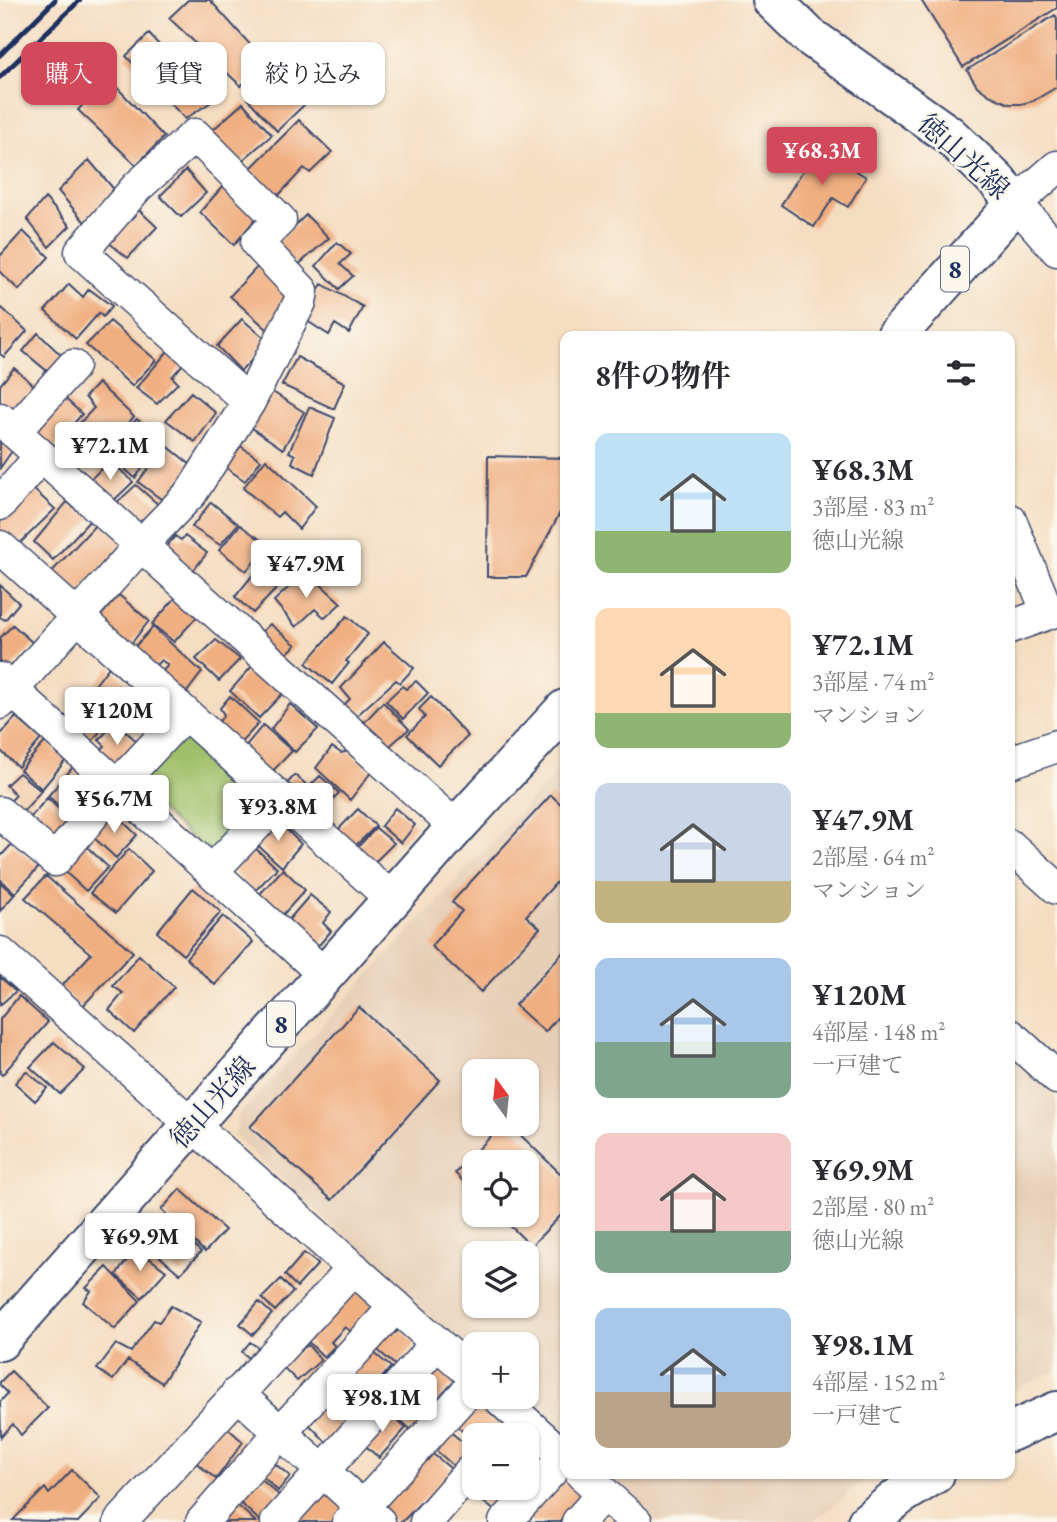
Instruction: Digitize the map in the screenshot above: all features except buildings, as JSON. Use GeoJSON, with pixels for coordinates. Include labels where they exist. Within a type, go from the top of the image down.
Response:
{"type":"FeatureCollection","features":[{"type":"Feature","properties":{"kind":"main road","name":"徳山光線"},"geometry":{"type":"LineString","coordinates":[[772,0],[809,36],[949,135],[1016,203],[901,331]]}},
{"type":"Feature","properties":{"kind":"main road","name":"徳山光線"},"geometry":{"type":"LineString","coordinates":[[0,1341],[456,827],[560,714]]}},
{"type":"Feature","properties":{"kind":"main road"},"geometry":{"type":"LineString","coordinates":[[1015,1430],[1057,1411]]}},
{"type":"Feature","properties":{"kind":"main road"},"geometry":{"type":"LineString","coordinates":[[867,1522],[927,1479]]}},
{"type":"Feature","properties":{"kind":"street"},"geometry":{"type":"LineString","coordinates":[[249,402],[81,252],[137,187],[195,135],[280,220],[257,243],[302,291],[300,302],[249,402],[191,493],[79,615],[4,690],[117,785],[325,975]]}},
{"type":"Feature","properties":{"kind":"street"},"geometry":{"type":"LineString","coordinates":[[1057,167],[1016,203],[1057,250]]}},
{"type":"Feature","properties":{"kind":"street"},"geometry":{"type":"LineString","coordinates":[[74,366],[7,425],[456,827]]}},
{"type":"Feature","properties":{"kind":"street"},"geometry":{"type":"LineString","coordinates":[[0,504],[40,457]]}},
{"type":"Feature","properties":{"kind":"street"},"geometry":{"type":"LineString","coordinates":[[1015,531],[1052,612],[1015,625]]}},
{"type":"Feature","properties":{"kind":"street"},"geometry":{"type":"LineString","coordinates":[[0,547],[394,900]]}},
{"type":"Feature","properties":{"kind":"street"},"geometry":{"type":"LineString","coordinates":[[0,813],[55,860],[117,785],[184,714]]}},
{"type":"Feature","properties":{"kind":"street"},"geometry":{"type":"LineString","coordinates":[[1015,760],[1057,746]]}},
{"type":"Feature","properties":{"kind":"street"},"geometry":{"type":"LineString","coordinates":[[212,871],[280,800]]}},
{"type":"Feature","properties":{"kind":"street"},"geometry":{"type":"LineString","coordinates":[[1015,850],[1057,888]]}},
{"type":"Feature","properties":{"kind":"street"},"geometry":{"type":"LineString","coordinates":[[0,953],[462,1366]]}},
{"type":"Feature","properties":{"kind":"street"},"geometry":{"type":"LineString","coordinates":[[1015,1040],[1057,1079]]}},
{"type":"Feature","properties":{"kind":"street"},"geometry":{"type":"LineString","coordinates":[[129,1519],[237,1393],[354,1268]]}},
{"type":"Feature","properties":{"kind":"street"},"geometry":{"type":"LineString","coordinates":[[202,1522],[396,1306]]}},
{"type":"Feature","properties":{"kind":"street"},"geometry":{"type":"LineString","coordinates":[[277,1522],[436,1343]]}},
{"type":"Feature","properties":{"kind":"street"},"geometry":{"type":"LineString","coordinates":[[237,1393],[322,1471],[364,1517],[462,1399]]}},
{"type":"Feature","properties":{"kind":"street"},"geometry":{"type":"LineString","coordinates":[[506,1416],[560,1456]]}},
{"type":"Feature","properties":{"kind":"street"},"geometry":{"type":"LineString","coordinates":[[505,1522],[566,1479]]}},
{"type":"Feature","properties":{"kind":"street"},"geometry":{"type":"LineString","coordinates":[[578,1522],[579,1479]]}},
{"type":"Feature","properties":{"kind":"street"},"geometry":{"type":"LineString","coordinates":[[589,1479],[636,1522]]}},
{"type":"Feature","properties":{"kind":"street"},"geometry":{"type":"LineString","coordinates":[[426,1522],[462,1481]]}},
{"type":"Feature","properties":{"kind":"shaded area"},"geometry":{"type":"Polygon","coordinates":[[[560,768],[560,1437],[529,1409],[539,1409],[539,1332],[462,1332],[462,1347],[235,1136],[239,1115],[560,768]]]}},
{"type":"Feature","properties":{"kind":"shaded area"},"geometry":{"type":"Polygon","coordinates":[[[1015,1060],[1057,1098],[1057,1371],[1015,1389],[1015,1060]]]}},
{"type":"Feature","properties":{"kind":"shaded area"},"geometry":{"type":"Polygon","coordinates":[[[607,1479],[866,1479],[813,1522],[654,1522],[607,1479]]]}},
{"type":"Feature","properties":{"kind":"green space"},"geometry":{"type":"Polygon","coordinates":[[[183,725],[268,802],[215,860],[131,783],[183,725]]]}},
{"type":"Feature","properties":{"kind":"railway"},"geometry":{"type":"LineString","coordinates":[[0,55],[55,0]]}},
{"type":"Feature","properties":{"kind":"railway"},"geometry":{"type":"LineString","coordinates":[[0,77],[80,0]]}}]}
